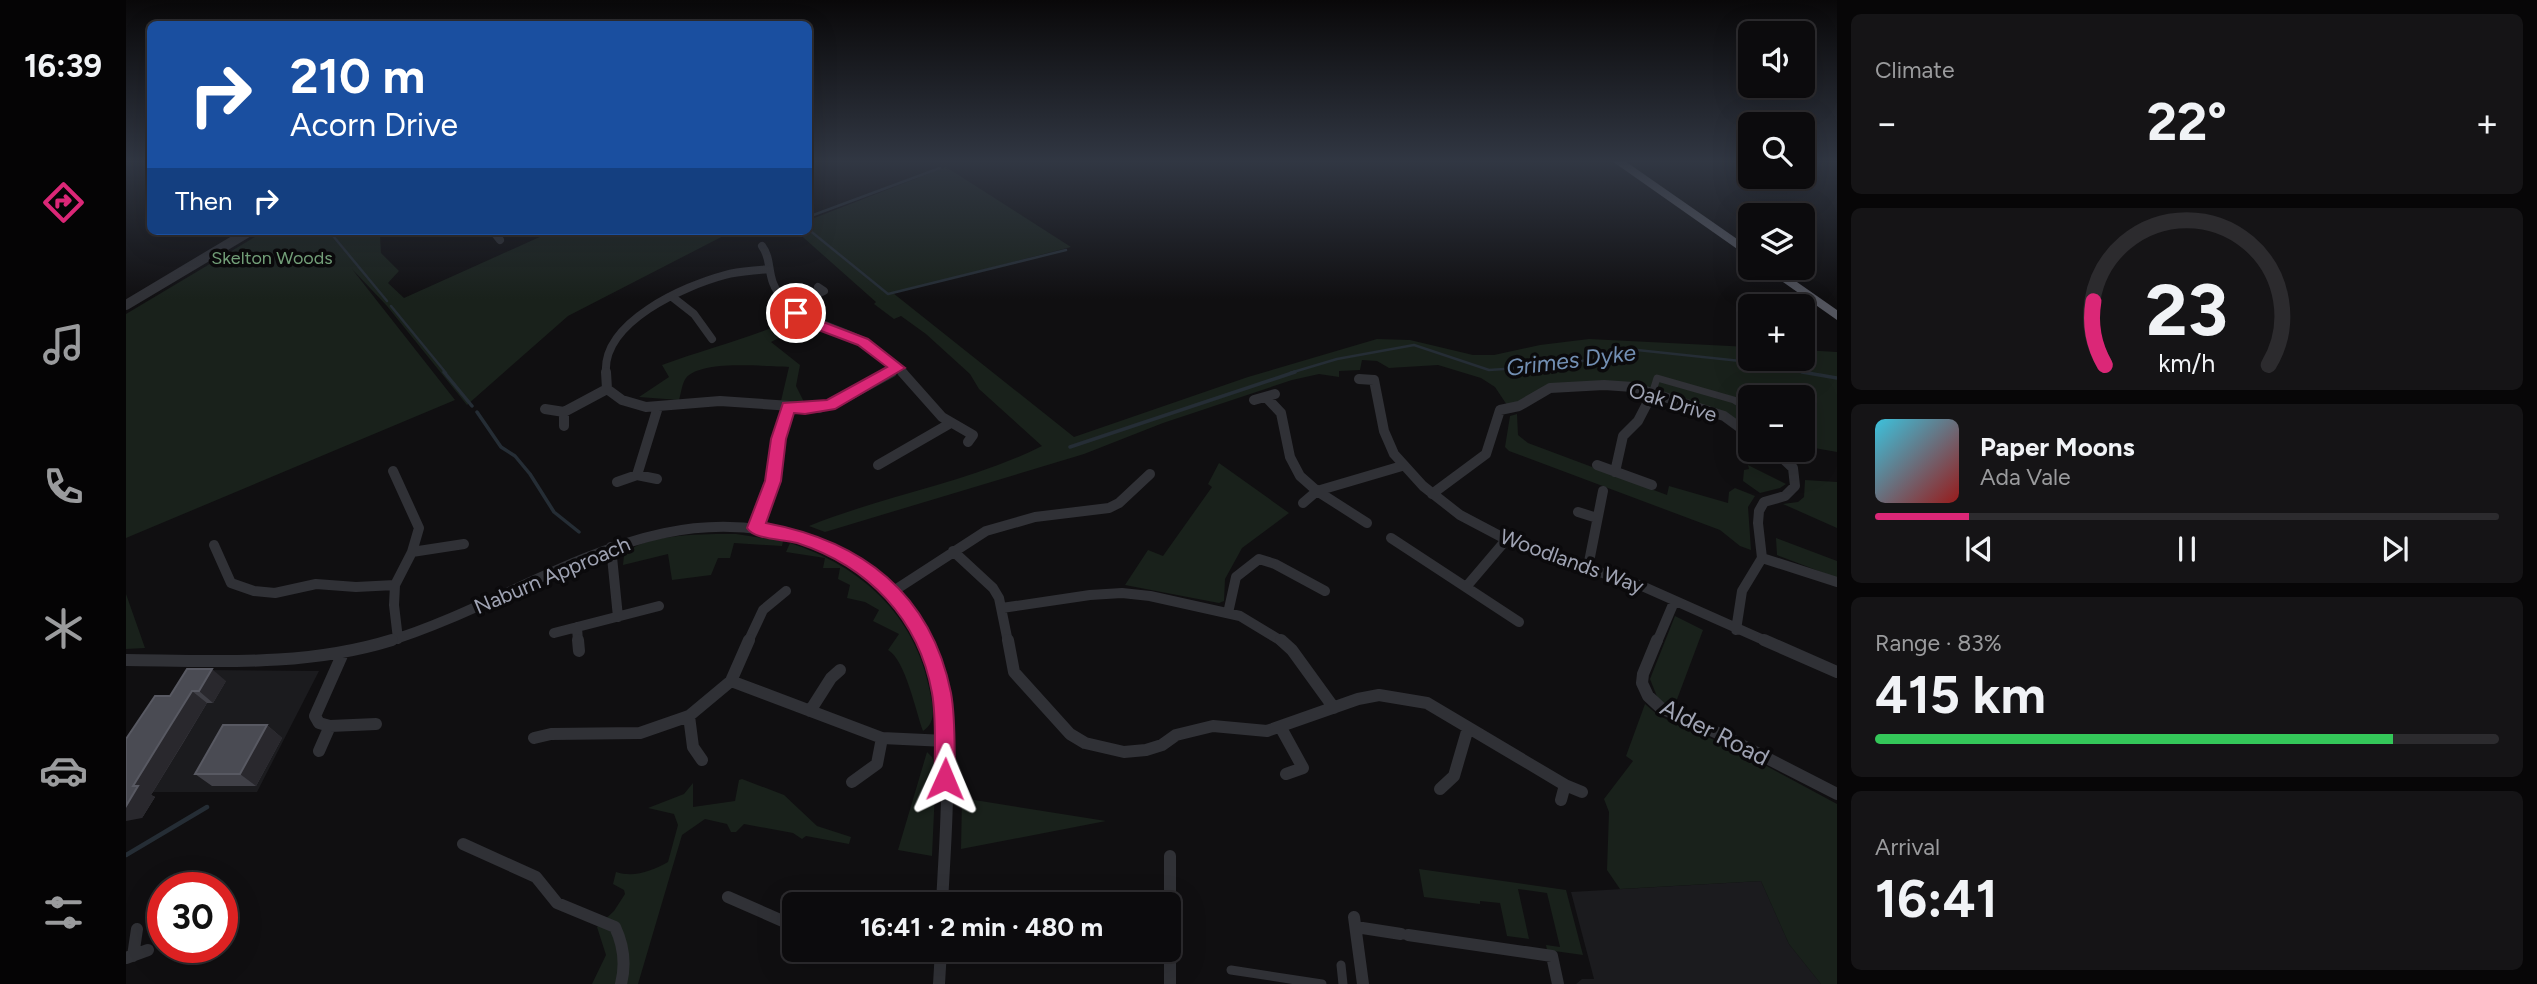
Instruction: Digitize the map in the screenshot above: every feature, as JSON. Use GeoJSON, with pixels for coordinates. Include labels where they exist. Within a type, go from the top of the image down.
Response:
{"type":"FeatureCollection","features":[{"type":"Feature","properties":{"kind":"highway"},"geometry":{"type":"LineString","coordinates":[[1685,207],[1738,245]]}},
{"type":"Feature","properties":{"kind":"highway"},"geometry":{"type":"LineString","coordinates":[[1786,280],[1837,316]]}},
{"type":"Feature","properties":{"kind":"street"},"geometry":{"type":"LineString","coordinates":[[126,305],[243,235]]}},
{"type":"Feature","properties":{"kind":"street"},"geometry":{"type":"LineString","coordinates":[[496,235],[500,240]]}},
{"type":"Feature","properties":{"kind":"street"},"geometry":{"type":"LineString","coordinates":[[762,246],[768,256],[768,269],[778,292],[791,307],[813,323],[863,342],[898,368],[949,424],[973,435],[968,442]]}},
{"type":"Feature","properties":{"kind":"street"},"geometry":{"type":"LineString","coordinates":[[768,269],[727,274],[671,296],[646,310],[615,341],[605,365],[607,389],[622,400],[658,407],[730,401],[805,408],[830,405],[898,368]]}},
{"type":"Feature","properties":{"kind":"street"},"geometry":{"type":"LineString","coordinates":[[791,307],[824,291],[818,287]]}},
{"type":"Feature","properties":{"kind":"street"},"geometry":{"type":"LineString","coordinates":[[671,296],[694,314],[712,339]]}},
{"type":"Feature","properties":{"kind":"street","name":"Woodlands Way"},"geometry":{"type":"LineString","coordinates":[[1359,379],[1373,377],[1387,439],[1402,466],[1432,494],[1506,540],[1640,585],[1736,630],[1837,672]]}},
{"type":"Feature","properties":{"kind":"street"},"geometry":{"type":"LineString","coordinates":[[1615,471],[1623,436],[1638,421],[1657,378],[1738,402]]}},
{"type":"Feature","properties":{"kind":"street","name":"Oak Drive"},"geometry":{"type":"LineString","coordinates":[[1432,494],[1483,458],[1491,446],[1493,425],[1500,410],[1519,406],[1550,388],[1604,385],[1633,387],[1724,416],[1738,426]]}},
{"type":"Feature","properties":{"kind":"street"},"geometry":{"type":"LineString","coordinates":[[545,410],[564,412],[607,389]]}},
{"type":"Feature","properties":{"kind":"street"},"geometry":{"type":"LineString","coordinates":[[1254,400],[1270,395],[1281,413],[1290,457],[1300,476],[1317,491],[1367,523]]}},
{"type":"Feature","properties":{"kind":"street"},"geometry":{"type":"LineString","coordinates":[[637,475],[658,407]]}},
{"type":"Feature","properties":{"kind":"street"},"geometry":{"type":"LineString","coordinates":[[756,528],[773,481],[779,439],[788,407]]}},
{"type":"Feature","properties":{"kind":"street"},"geometry":{"type":"LineString","coordinates":[[564,412],[564,426]]}},
{"type":"Feature","properties":{"kind":"street"},"geometry":{"type":"LineString","coordinates":[[878,465],[949,424]]}},
{"type":"Feature","properties":{"kind":"street"},"geometry":{"type":"LineString","coordinates":[[1736,630],[1742,590],[1762,558],[1759,511],[1764,502],[1785,497],[1793,491],[1797,478],[1793,466],[1788,462]]}},
{"type":"Feature","properties":{"kind":"street"},"geometry":{"type":"LineString","coordinates":[[1597,465],[1652,485]]}},
{"type":"Feature","properties":{"kind":"street"},"geometry":{"type":"LineString","coordinates":[[1303,503],[1317,491],[1402,466]]}},
{"type":"Feature","properties":{"kind":"street"},"geometry":{"type":"LineString","coordinates":[[393,471],[419,528],[412,552],[395,585],[394,605],[398,639]]}},
{"type":"Feature","properties":{"kind":"street"},"geometry":{"type":"LineString","coordinates":[[892,592],[986,531],[1011,523],[1109,508],[1119,503],[1150,474]]}},
{"type":"Feature","properties":{"kind":"street"},"geometry":{"type":"LineString","coordinates":[[617,482],[637,475],[657,479]]}},
{"type":"Feature","properties":{"kind":"street"},"geometry":{"type":"LineString","coordinates":[[1588,567],[1603,491]]}},
{"type":"Feature","properties":{"kind":"street"},"geometry":{"type":"LineString","coordinates":[[1578,512],[1597,518]]}},
{"type":"Feature","properties":{"kind":"street","name":"Naburn Approach"},"geometry":{"type":"LineString","coordinates":[[126,660],[297,659],[343,653],[398,639],[611,547],[677,529],[726,525],[790,534],[826,546],[863,567],[909,611],[929,649],[942,694],[946,741],[942,892]]}},
{"type":"Feature","properties":{"kind":"street"},"geometry":{"type":"LineString","coordinates":[[1391,538],[1519,622]]}},
{"type":"Feature","properties":{"kind":"street"},"geometry":{"type":"LineString","coordinates":[[1406,548],[1416,539]]}},
{"type":"Feature","properties":{"kind":"street"},"geometry":{"type":"LineString","coordinates":[[1466,587],[1506,540]]}},
{"type":"Feature","properties":{"kind":"street"},"geometry":{"type":"LineString","coordinates":[[412,552],[464,544]]}},
{"type":"Feature","properties":{"kind":"street"},"geometry":{"type":"LineString","coordinates":[[214,545],[231,583],[254,591],[275,593],[316,584],[356,587],[395,585]]}},
{"type":"Feature","properties":{"kind":"street"},"geometry":{"type":"LineString","coordinates":[[611,547],[618,617]]}},
{"type":"Feature","properties":{"kind":"street"},"geometry":{"type":"LineString","coordinates":[[953,551],[993,588],[1002,608],[1006,644],[1014,672],[1070,734],[1085,743],[1124,752],[1146,750],[1161,745],[1176,735],[1213,726],[1267,731],[1379,695],[1403,697],[1427,703],[1565,785],[1582,792]]}},
{"type":"Feature","properties":{"kind":"street"},"geometry":{"type":"LineString","coordinates":[[1762,558],[1837,582]]}},
{"type":"Feature","properties":{"kind":"street"},"geometry":{"type":"LineString","coordinates":[[1228,613],[1236,577],[1259,559],[1276,564],[1325,591]]}},
{"type":"Feature","properties":{"kind":"street"},"geometry":{"type":"LineString","coordinates":[[534,738],[551,734],[640,733],[689,716],[731,681],[763,610],[786,591]]}},
{"type":"Feature","properties":{"kind":"street"},"geometry":{"type":"LineString","coordinates":[[1002,608],[1122,593],[1150,596],[1228,613],[1258,625],[1292,650],[1334,708]]}},
{"type":"Feature","properties":{"kind":"street","name":"Alder Road"},"geometry":{"type":"LineString","coordinates":[[1674,602],[1643,674],[1642,683],[1648,696],[1675,716],[1722,734],[1837,794]]}},
{"type":"Feature","properties":{"kind":"street"},"geometry":{"type":"LineString","coordinates":[[554,633],[659,606]]}},
{"type":"Feature","properties":{"kind":"street"},"geometry":{"type":"LineString","coordinates":[[577,627],[579,651]]}},
{"type":"Feature","properties":{"kind":"street"},"geometry":{"type":"LineString","coordinates":[[343,653],[315,716],[319,723],[330,726],[376,724]]}},
{"type":"Feature","properties":{"kind":"street"},"geometry":{"type":"LineString","coordinates":[[810,711],[831,678],[840,670]]}},
{"type":"Feature","properties":{"kind":"street"},"geometry":{"type":"LineString","coordinates":[[731,681],[882,738],[946,741]]}},
{"type":"Feature","properties":{"kind":"street"},"geometry":{"type":"LineString","coordinates":[[1024,704],[1036,697]]}},
{"type":"Feature","properties":{"kind":"street"},"geometry":{"type":"LineString","coordinates":[[689,716],[693,747],[702,760]]}},
{"type":"Feature","properties":{"kind":"street"},"geometry":{"type":"LineString","coordinates":[[319,751],[330,726]]}},
{"type":"Feature","properties":{"kind":"street"},"geometry":{"type":"LineString","coordinates":[[1281,728],[1303,768],[1286,774]]}},
{"type":"Feature","properties":{"kind":"street"},"geometry":{"type":"LineString","coordinates":[[1440,789],[1454,776],[1468,728]]}},
{"type":"Feature","properties":{"kind":"street"},"geometry":{"type":"LineString","coordinates":[[852,782],[877,764],[882,738]]}},
{"type":"Feature","properties":{"kind":"street"},"geometry":{"type":"LineString","coordinates":[[1561,800],[1565,785]]}},
{"type":"Feature","properties":{"kind":"street"},"geometry":{"type":"LineString","coordinates":[[463,844],[536,877],[556,903],[615,927],[622,941],[625,969],[621,984]]}},
{"type":"Feature","properties":{"kind":"street"},"geometry":{"type":"LineString","coordinates":[[1170,856],[1170,984]]}},
{"type":"Feature","properties":{"kind":"street"},"geometry":{"type":"LineString","coordinates":[[727,897],[782,921]]}},
{"type":"Feature","properties":{"kind":"street"},"geometry":{"type":"LineString","coordinates":[[1363,984],[1355,922],[1405,934],[1552,956],[1558,984]]}},
{"type":"Feature","properties":{"kind":"street"},"geometry":{"type":"LineString","coordinates":[[129,957],[137,929]]}},
{"type":"Feature","properties":{"kind":"street"},"geometry":{"type":"LineString","coordinates":[[129,957],[147,950]]}},
{"type":"Feature","properties":{"kind":"street"},"geometry":{"type":"LineString","coordinates":[[939,984],[940,962]]}},
{"type":"Feature","properties":{"kind":"street"},"geometry":{"type":"LineString","coordinates":[[1341,965],[1343,984]]}},
{"type":"Feature","properties":{"kind":"street"},"geometry":{"type":"LineString","coordinates":[[1231,970],[1322,984]]}},
{"type":"Feature","properties":{"kind":"shaded area"},"geometry":{"type":"Polygon","coordinates":[[[205,670],[319,671],[257,792],[153,792],[126,778],[205,670]]]}},
{"type":"Feature","properties":{"kind":"shaded area"},"geometry":{"type":"Polygon","coordinates":[[[1761,881],[1789,944],[1821,984],[1576,984],[1582,979],[1594,979],[1571,892],[1761,881]]]}},
{"type":"Feature","properties":{"kind":"green space","name":"Grimes Dyke"},"geometry":{"type":"Polygon","coordinates":[[[843,207],[1008,207],[1071,247],[893,293],[1074,437],[1248,377],[1377,339],[1410,340],[1473,355],[1494,355],[1540,345],[1589,339],[1738,346],[1738,371],[1815,371],[1815,351],[1837,352],[1837,452],[1815,448],[1815,385],[1738,385],[1738,425],[1638,385],[1567,383],[1524,402],[1507,405],[1495,387],[1481,378],[1438,365],[1389,368],[1377,361],[1362,360],[1360,370],[1339,371],[1339,377],[1319,374],[1292,380],[1163,423],[1084,454],[825,532],[809,526],[985,470],[1042,446],[979,389],[970,374],[926,334],[901,316],[894,319],[874,304],[876,302],[801,235],[812,235],[812,219],[843,207]]]}},
{"type":"Feature","properties":{"kind":"green space","name":"Skelton Woods"},"geometry":{"type":"Polygon","coordinates":[[[258,235],[380,235],[381,253],[399,271],[388,283],[404,298],[544,235],[725,235],[568,316],[467,405],[387,306],[352,269],[455,400],[126,538],[126,314],[258,235]]]}},
{"type":"Feature","properties":{"kind":"green space"},"geometry":{"type":"Polygon","coordinates":[[[793,319],[804,325],[771,342],[800,365],[796,386],[804,402],[781,401],[789,367],[751,365],[720,366],[694,372],[686,378],[679,400],[639,397],[669,377],[662,365],[793,319]]]}},
{"type":"Feature","properties":{"kind":"green space"},"geometry":{"type":"Polygon","coordinates":[[[1517,414],[1518,435],[1528,443],[1667,495],[1669,486],[1728,503],[1729,492],[1735,488],[1755,496],[1748,507],[1751,550],[1740,546],[1720,530],[1509,451],[1505,447],[1510,416],[1517,414]]]}},
{"type":"Feature","properties":{"kind":"green space"},"geometry":{"type":"Polygon","coordinates":[[[1219,463],[1289,513],[1242,548],[1225,579],[1224,601],[1219,603],[1125,585],[1148,550],[1163,556],[1212,487],[1208,484],[1219,463]]]}},
{"type":"Feature","properties":{"kind":"green space"},"geometry":{"type":"Polygon","coordinates":[[[1748,465],[1786,484],[1760,493],[1743,481],[1744,470],[1749,469],[1748,465]]]}},
{"type":"Feature","properties":{"kind":"green space"},"geometry":{"type":"Polygon","coordinates":[[[1805,480],[1837,482],[1837,528],[1783,504],[1798,502],[1804,497],[1805,480]]]}},
{"type":"Feature","properties":{"kind":"green space"},"geometry":{"type":"Polygon","coordinates":[[[736,534],[783,541],[782,546],[734,543],[730,558],[718,558],[711,575],[672,580],[668,554],[623,565],[624,555],[646,542],[677,536],[736,534]]]}},
{"type":"Feature","properties":{"kind":"green space"},"geometry":{"type":"Polygon","coordinates":[[[1776,538],[1837,561],[1837,578],[1777,555],[1776,538]]]}},
{"type":"Feature","properties":{"kind":"green space"},"geometry":{"type":"Polygon","coordinates":[[[790,543],[816,553],[840,565],[862,580],[898,617],[923,664],[930,692],[932,718],[923,731],[905,675],[894,655],[888,650],[899,634],[873,621],[879,610],[865,602],[847,598],[850,585],[838,579],[840,568],[823,568],[825,558],[786,552],[790,543]]]}},
{"type":"Feature","properties":{"kind":"green space"},"geometry":{"type":"Polygon","coordinates":[[[126,594],[145,648],[126,649],[126,594]]]}},
{"type":"Feature","properties":{"kind":"green space"},"geometry":{"type":"Polygon","coordinates":[[[1675,616],[1703,630],[1673,710],[1658,699],[1650,679],[1675,616]]]}},
{"type":"Feature","properties":{"kind":"green space"},"geometry":{"type":"Polygon","coordinates":[[[1645,704],[1659,716],[1735,749],[1837,804],[1837,984],[1821,984],[1789,944],[1761,881],[1620,889],[1607,870],[1609,812],[1604,799],[1633,761],[1626,756],[1645,704]]]}},
{"type":"Feature","properties":{"kind":"green space"},"geometry":{"type":"Polygon","coordinates":[[[927,752],[936,768],[932,856],[898,850],[927,752]]]}},
{"type":"Feature","properties":{"kind":"green space"},"geometry":{"type":"Polygon","coordinates":[[[739,780],[784,795],[817,826],[851,837],[849,844],[806,836],[802,839],[793,833],[744,824],[736,832],[731,832],[727,824],[705,819],[682,835],[638,984],[592,984],[606,955],[597,927],[614,911],[625,894],[624,890],[613,884],[616,872],[643,873],[668,862],[678,825],[674,814],[648,808],[684,794],[693,783],[693,807],[735,801],[739,780]]]}},
{"type":"Feature","properties":{"kind":"green space"},"geometry":{"type":"Polygon","coordinates":[[[962,798],[1106,821],[961,849],[962,798]]]}},
{"type":"Feature","properties":{"kind":"green space"},"geometry":{"type":"Polygon","coordinates":[[[1419,869],[1566,890],[1583,955],[1547,950],[1546,945],[1560,947],[1547,893],[1518,889],[1529,939],[1507,936],[1500,903],[1480,901],[1480,904],[1424,897],[1419,869]]]}},
{"type":"Feature","properties":{"kind":"building"},"geometry":{"type":"Polygon","coordinates":[[[187,669],[212,669],[199,691],[192,691],[133,786],[138,786],[126,806],[126,739],[155,696],[170,696],[187,669]]]}},
{"type":"Feature","properties":{"kind":"building"},"geometry":{"type":"Polygon","coordinates":[[[223,725],[267,725],[240,774],[195,774],[223,725]]]}},
{"type":"Feature","properties":{"kind":"waterway"},"geometry":{"type":"LineString","coordinates":[[812,216],[835,207]]}},
{"type":"Feature","properties":{"kind":"waterway"},"geometry":{"type":"LineString","coordinates":[[812,232],[888,294],[1066,250]]}},
{"type":"Feature","properties":{"kind":"waterway"},"geometry":{"type":"LineString","coordinates":[[332,235],[387,301]]}},
{"type":"Feature","properties":{"kind":"waterway"},"geometry":{"type":"LineString","coordinates":[[391,306],[446,373]]}},
{"type":"Feature","properties":{"kind":"waterway","name":"Grimes Dyke"},"geometry":{"type":"LineString","coordinates":[[1290,373],[1337,359],[1414,345],[1489,370],[1562,365],[1637,350],[1750,362],[1811,373]]}},
{"type":"Feature","properties":{"kind":"waterway"},"geometry":{"type":"LineString","coordinates":[[444,372],[472,406]]}},
{"type":"Feature","properties":{"kind":"waterway","name":"Grimes Dyke"},"geometry":{"type":"LineString","coordinates":[[1070,447],[1295,372]]}},
{"type":"Feature","properties":{"kind":"waterway","name":"Grimes Dyke"},"geometry":{"type":"LineString","coordinates":[[1802,372],[1837,378]]}},
{"type":"Feature","properties":{"kind":"waterway"},"geometry":{"type":"LineString","coordinates":[[477,412],[501,447],[515,456],[530,474],[554,512],[579,532]]}},
{"type":"Feature","properties":{"kind":"waterway"},"geometry":{"type":"LineString","coordinates":[[126,855],[207,807]]}},
{"type":"Feature","properties":{"kind":"route"},"geometry":{"type":"LineString","coordinates":[[796,313],[822,327],[863,342],[898,368],[830,405],[819,408],[788,407],[779,439],[773,481],[756,528],[790,534],[826,546],[863,567],[909,611],[929,649],[942,694],[946,741],[945,779]]}}]}
